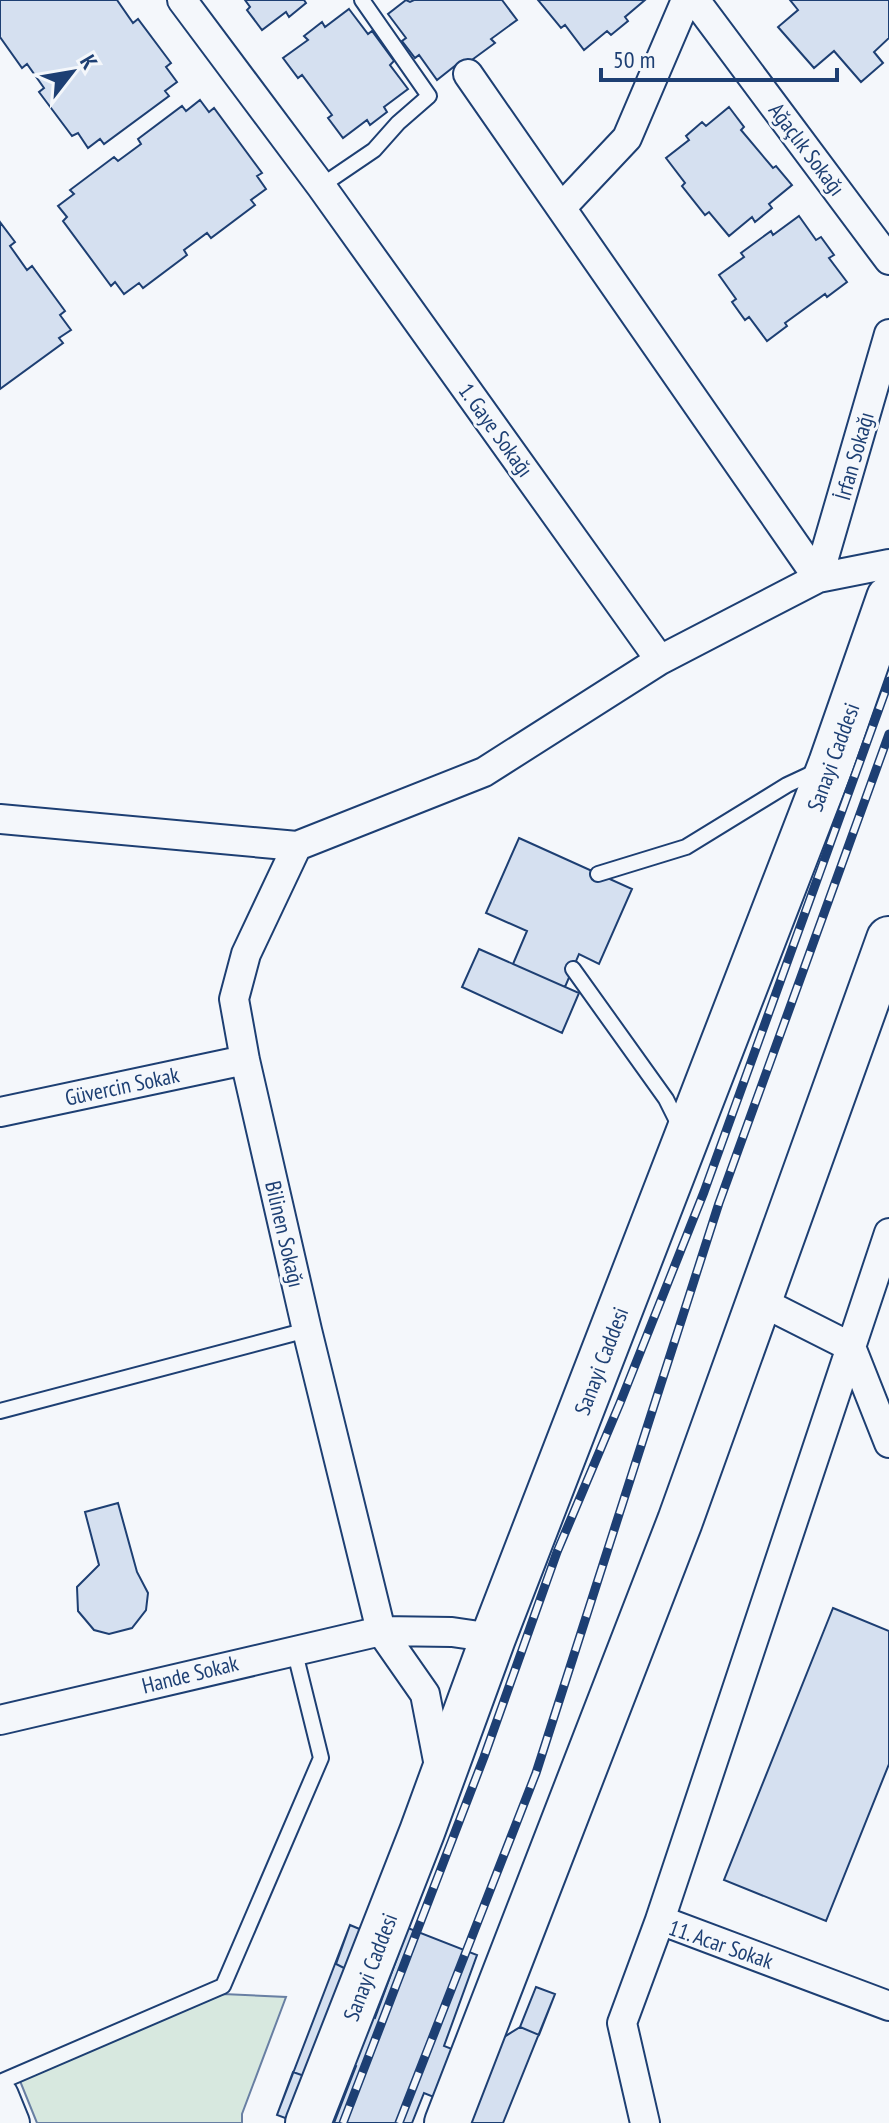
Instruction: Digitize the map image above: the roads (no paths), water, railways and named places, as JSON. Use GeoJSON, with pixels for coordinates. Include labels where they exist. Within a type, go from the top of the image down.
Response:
{"type":"FeatureCollection","features":[{"type":"Feature","properties":{"kind":"highway","name":"Sanayi Caddesi"},"geometry":{"type":"LineString","coordinates":[[308,2123],[831,764],[889,598]]}},
{"type":"Feature","properties":{"kind":"highway"},"geometry":{"type":"LineString","coordinates":[[447,2123],[680,1521],[889,939]]}},
{"type":"Feature","properties":{"kind":"street","name":"1. Gaye Sokağı"},"geometry":{"type":"LineString","coordinates":[[182,0],[321,186],[660,660]]}},
{"type":"Feature","properties":{"kind":"street"},"geometry":{"type":"LineString","coordinates":[[562,207],[627,138],[695,1]]}},
{"type":"Feature","properties":{"kind":"street","name":"Ağaçlık Sokağı"},"geometry":{"type":"LineString","coordinates":[[695,1],[889,260]]}},
{"type":"Feature","properties":{"kind":"street"},"geometry":{"type":"LineString","coordinates":[[468,74],[818,578]]}},
{"type":"Feature","properties":{"kind":"street","name":"İrfan Sokağı"},"geometry":{"type":"LineString","coordinates":[[818,578],[889,334]]}},
{"type":"Feature","properties":{"kind":"street"},"geometry":{"type":"LineString","coordinates":[[0,819],[297,846],[484,772],[660,660],[818,578],[889,564]]}},
{"type":"Feature","properties":{"kind":"street","name":"Bilinen Sokağı"},"geometry":{"type":"LineString","coordinates":[[297,846],[246,954],[234,999],[307,1330],[381,1631]]}},
{"type":"Feature","properties":{"kind":"street","name":"Güvercin Sokak"},"geometry":{"type":"LineString","coordinates":[[0,1112],[245,1060]]}},
{"type":"Feature","properties":{"kind":"street"},"geometry":{"type":"LineString","coordinates":[[660,1920],[889,1233]]}},
{"type":"Feature","properties":{"kind":"street"},"geometry":{"type":"LineString","coordinates":[[760,1301],[851,1347],[889,1443]]}},
{"type":"Feature","properties":{"kind":"street"},"geometry":{"type":"LineString","coordinates":[[381,1631],[425,1694],[439,1766],[422,1832]]}},
{"type":"Feature","properties":{"kind":"street","name":"Hande Sokak"},"geometry":{"type":"LineString","coordinates":[[0,1720],[381,1631],[452,1632],[493,1638]]}},
{"type":"Feature","properties":{"kind":"street","name":"11. Acar Sokak"},"geometry":{"type":"LineString","coordinates":[[645,2123],[622,2023],[660,1920],[889,2006]]}},
{"type":"Feature","properties":{"kind":"lane"},"geometry":{"type":"LineString","coordinates":[[321,186],[374,150],[398,123],[429,96],[362,0]]}},
{"type":"Feature","properties":{"kind":"lane"},"geometry":{"type":"LineString","coordinates":[[598,874],[686,847],[787,785],[831,764]]}},
{"type":"Feature","properties":{"kind":"lane"},"geometry":{"type":"LineString","coordinates":[[573,969],[666,1099],[686,1142]]}},
{"type":"Feature","properties":{"kind":"lane"},"geometry":{"type":"LineString","coordinates":[[0,1411],[307,1330]]}},
{"type":"Feature","properties":{"kind":"lane"},"geometry":{"type":"LineString","coordinates":[[3,2102],[223,1986],[321,1758],[294,1649]]}},
{"type":"Feature","properties":{"kind":"railway"},"geometry":{"type":"LineString","coordinates":[[343,2123],[484,1757],[557,1552],[704,1192],[889,681]]}},
{"type":"Feature","properties":{"kind":"railway"},"geometry":{"type":"LineString","coordinates":[[399,2123],[536,1773],[719,1203],[889,734]]}}]}
